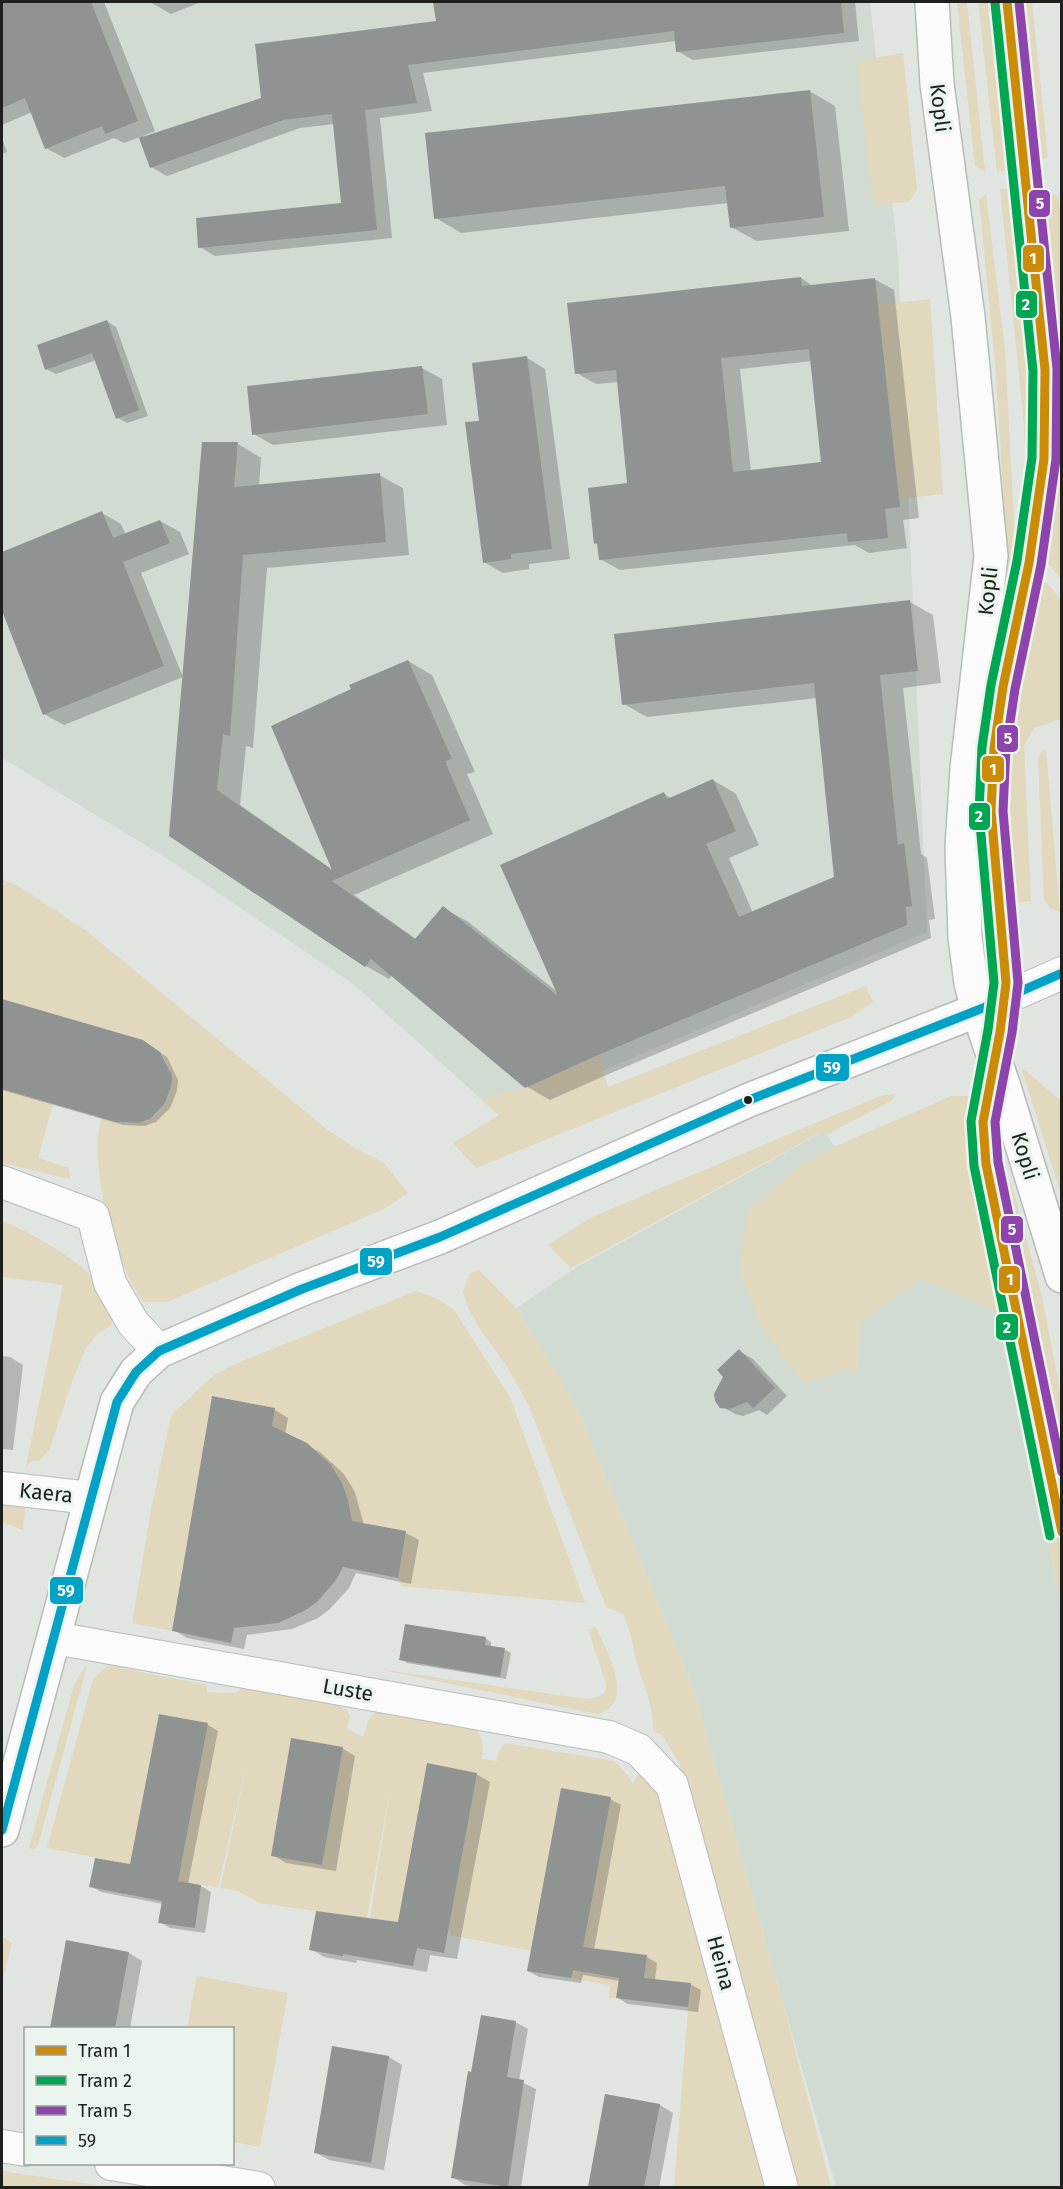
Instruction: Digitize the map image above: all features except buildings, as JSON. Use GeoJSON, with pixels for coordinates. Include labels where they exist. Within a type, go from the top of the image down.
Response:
{"type":"FeatureCollection","features":[{"type":"Feature","properties":{"kind":"street","name":"Kopli"},"geometry":{"type":"LineString","coordinates":[[932,2],[937,84],[968,317],[991,556],[967,769],[962,847],[965,938],[970,982],[978,1010],[1016,1124],[1062,1276]]}},
{"type":"Feature","properties":{"kind":"street"},"geometry":{"type":"LineString","coordinates":[[2,1830],[117,1402],[136,1372],[159,1351],[302,1289],[440,1237],[749,1100],[978,1010],[1062,973]]}},
{"type":"Feature","properties":{"kind":"street"},"geometry":{"type":"LineString","coordinates":[[2,1182],[93,1216],[110,1283],[134,1323],[159,1351]]}},
{"type":"Feature","properties":{"kind":"street","name":"Kaera"},"geometry":{"type":"LineString","coordinates":[[2,1488],[91,1498]]}},
{"type":"Feature","properties":{"kind":"street","name":"Luste"},"geometry":{"type":"LineString","coordinates":[[55,1638],[609,1737],[639,1750]]}},
{"type":"Feature","properties":{"kind":"street","name":"Heina"},"geometry":{"type":"LineString","coordinates":[[639,1750],[672,1785],[782,2187]]}},
{"type":"Feature","properties":{"kind":"street"},"geometry":{"type":"LineString","coordinates":[[2,2146],[24,2150]]}},
{"type":"Feature","properties":{"kind":"street"},"geometry":{"type":"LineString","coordinates":[[123,2165],[258,2187]]}},
{"type":"Feature","properties":{"kind":"shaded area"},"geometry":{"type":"Polygon","coordinates":[[[2,2],[870,2],[898,255],[927,932],[499,1115],[352,983],[163,856],[2,758],[2,2]]]}},
{"type":"Feature","properties":{"kind":"shaded area"},"geometry":{"type":"Polygon","coordinates":[[[957,2],[967,2],[985,171],[975,166],[957,2]]]}},
{"type":"Feature","properties":{"kind":"shaded area"},"geometry":{"type":"Polygon","coordinates":[[[978,2],[1032,2],[1048,157],[1029,167],[997,172],[978,2]]]}},
{"type":"Feature","properties":{"kind":"shaded area"},"geometry":{"type":"Polygon","coordinates":[[[903,53],[917,189],[909,202],[873,205],[857,61],[903,53]]]}},
{"type":"Feature","properties":{"kind":"shaded area"},"geometry":{"type":"Polygon","coordinates":[[[1034,187],[1059,197],[1061,223],[1061,579],[1028,539],[1024,424],[1000,189],[1034,187]]]}},
{"type":"Feature","properties":{"kind":"shaded area"},"geometry":{"type":"Polygon","coordinates":[[[986,194],[1005,350],[1016,559],[1051,587],[1062,602],[1061,719],[1034,728],[1024,746],[1031,901],[982,907],[980,867],[984,778],[1005,605],[1004,506],[996,375],[979,199],[986,194]]]}},
{"type":"Feature","properties":{"kind":"shaded area"},"geometry":{"type":"Polygon","coordinates":[[[930,299],[943,494],[899,499],[878,305],[930,299]]]}},
{"type":"Feature","properties":{"kind":"shaded area"},"geometry":{"type":"Polygon","coordinates":[[[1046,749],[1060,912],[1051,909],[1044,899],[1038,759],[1042,750],[1046,749]]]}},
{"type":"Feature","properties":{"kind":"shaded area"},"geometry":{"type":"Polygon","coordinates":[[[2,879],[20,887],[88,932],[329,1131],[383,1162],[408,1193],[384,1209],[167,1302],[143,1302],[122,1263],[113,1239],[101,1187],[98,1139],[101,1118],[137,1123],[157,1114],[169,1096],[171,1085],[167,1063],[160,1052],[143,1040],[2,999],[2,879]]]}},
{"type":"Feature","properties":{"kind":"shaded area"},"geometry":{"type":"Polygon","coordinates":[[[866,986],[873,1002],[851,1017],[476,1168],[453,1143],[499,1115],[481,1099],[525,1088],[598,1055],[608,1087],[866,986]]]}},
{"type":"Feature","properties":{"kind":"shaded area"},"geometry":{"type":"Polygon","coordinates":[[[1022,1070],[1061,1101],[1061,1194],[1022,1070]]]}},
{"type":"Feature","properties":{"kind":"shaded area"},"geometry":{"type":"Polygon","coordinates":[[[980,1088],[1015,1196],[1042,1297],[1061,1395],[1061,1609],[1007,1315],[921,1278],[859,1323],[858,1367],[804,1383],[759,1323],[740,1271],[747,1211],[801,1165],[834,1147],[951,1096],[978,1096],[980,1088]]]}},
{"type":"Feature","properties":{"kind":"shaded area"},"geometry":{"type":"Polygon","coordinates":[[[2,1089],[53,1104],[38,1158],[69,1168],[70,1179],[2,1163],[2,1089]]]}},
{"type":"Feature","properties":{"kind":"shaded area"},"geometry":{"type":"Polygon","coordinates":[[[896,1094],[891,1101],[826,1135],[823,1131],[571,1268],[548,1245],[592,1217],[880,1096],[896,1094]]]}},
{"type":"Feature","properties":{"kind":"shaded area"},"geometry":{"type":"Polygon","coordinates":[[[824,1131],[839,1153],[972,1131],[1061,1609],[1061,2187],[836,2187],[692,1685],[576,1406],[516,1308],[577,1267],[824,1131]]]}},
{"type":"Feature","properties":{"kind":"shaded area"},"geometry":{"type":"Polygon","coordinates":[[[2,1221],[52,1246],[77,1263],[101,1289],[113,1319],[111,1325],[97,1334],[86,1348],[73,1379],[50,1449],[39,1461],[32,1461],[26,1466],[63,1285],[2,1277],[2,1221]]]}},
{"type":"Feature","properties":{"kind":"shaded area"},"geometry":{"type":"Polygon","coordinates":[[[479,1270],[516,1308],[576,1406],[692,1685],[783,2003],[831,2187],[796,2187],[679,1762],[662,1735],[653,1731],[649,1702],[625,1619],[623,1614],[606,1607],[529,1406],[506,1365],[480,1329],[468,1307],[463,1292],[470,1273],[479,1270]]]}},
{"type":"Feature","properties":{"kind":"shaded area"},"geometry":{"type":"Polygon","coordinates":[[[416,1291],[438,1299],[454,1310],[510,1397],[585,1603],[401,1586],[398,1578],[406,1531],[352,1521],[343,1488],[327,1461],[303,1441],[272,1428],[275,1408],[212,1396],[172,1631],[132,1623],[151,1510],[171,1415],[217,1373],[416,1291]]]}},
{"type":"Feature","properties":{"kind":"shaded area"},"geometry":{"type":"Polygon","coordinates":[[[2,1504],[25,1508],[23,1530],[2,1522],[2,1504]]]}},
{"type":"Feature","properties":{"kind":"shaded area"},"geometry":{"type":"Polygon","coordinates":[[[596,1627],[612,1662],[617,1688],[616,1699],[609,1708],[597,1714],[378,1669],[587,1699],[599,1697],[606,1691],[606,1683],[588,1629],[596,1627]]]}},
{"type":"Feature","properties":{"kind":"shaded area"},"geometry":{"type":"Polygon","coordinates":[[[110,1664],[207,1685],[207,1692],[235,1693],[244,1688],[335,1704],[347,1710],[350,1716],[347,1728],[363,1737],[368,1721],[377,1711],[473,1728],[481,1738],[482,1759],[497,1761],[498,1753],[505,1743],[614,1761],[633,1783],[640,1772],[655,1789],[668,1818],[769,2187],[674,2187],[690,1983],[658,1979],[655,1984],[619,1979],[616,1998],[609,1998],[610,1985],[571,1978],[574,1959],[450,1935],[451,1931],[370,1918],[391,1784],[367,1918],[259,1903],[238,1891],[220,1888],[248,1759],[218,1887],[141,1876],[129,1864],[47,1848],[93,1679],[110,1664]],[[160,1714],[137,1829],[186,1839],[208,1723],[160,1714]],[[291,1739],[271,1855],[322,1865],[343,1747],[291,1739]],[[427,1764],[405,1881],[455,1891],[477,1773],[427,1764]],[[561,1788],[539,1906],[588,1916],[611,1798],[561,1788]],[[622,1952],[644,1980],[647,1955],[622,1952]]]}},
{"type":"Feature","properties":{"kind":"shaded area"},"geometry":{"type":"Polygon","coordinates":[[[87,1666],[38,1845],[34,1849],[29,1848],[74,1685],[87,1666]]]}},
{"type":"Feature","properties":{"kind":"shaded area"},"geometry":{"type":"Polygon","coordinates":[[[4,1937],[12,1943],[2,1982],[2,1946],[4,1937]]]}},
{"type":"Feature","properties":{"kind":"shaded area"},"geometry":{"type":"Polygon","coordinates":[[[197,1976],[288,1993],[260,2147],[234,2142],[234,2027],[187,2027],[197,1976]]]}},
{"type":"Feature","properties":{"kind":"shaded area"},"geometry":{"type":"Polygon","coordinates":[[[2,2171],[96,2185],[93,2188],[2,2187],[2,2171]]]}},
{"type":"Feature","properties":{"kind":"tram line","name":"1"},"geometry":{"type":"LineString","coordinates":[[1007,2],[1045,370],[1044,459],[1029,563],[1003,687],[994,748],[991,811],[1006,983],[1000,1032],[983,1122],[986,1164],[1062,1532]]}},
{"type":"Feature","properties":{"kind":"tram line","name":"5"},"geometry":{"type":"LineString","coordinates":[[1019,2],[1057,369],[1056,459],[1041,565],[1015,689],[1006,749],[1003,811],[1018,983],[1012,1033],[995,1122],[998,1162],[1062,1472]]}},
{"type":"Feature","properties":{"kind":"tram line","name":"2"},"geometry":{"type":"LineString","coordinates":[[995,3],[1033,371],[1032,458],[1017,561],[991,685],[982,747],[979,812],[994,983],[988,1030],[971,1121],[974,1166],[1050,1536]]}},
{"type":"Feature","properties":{"kind":"transit line","name":"59"},"geometry":{"type":"LineString","coordinates":[[2,1830],[117,1402],[136,1372],[159,1351],[302,1289],[440,1237],[749,1100],[978,1010],[1062,973]]}}]}
